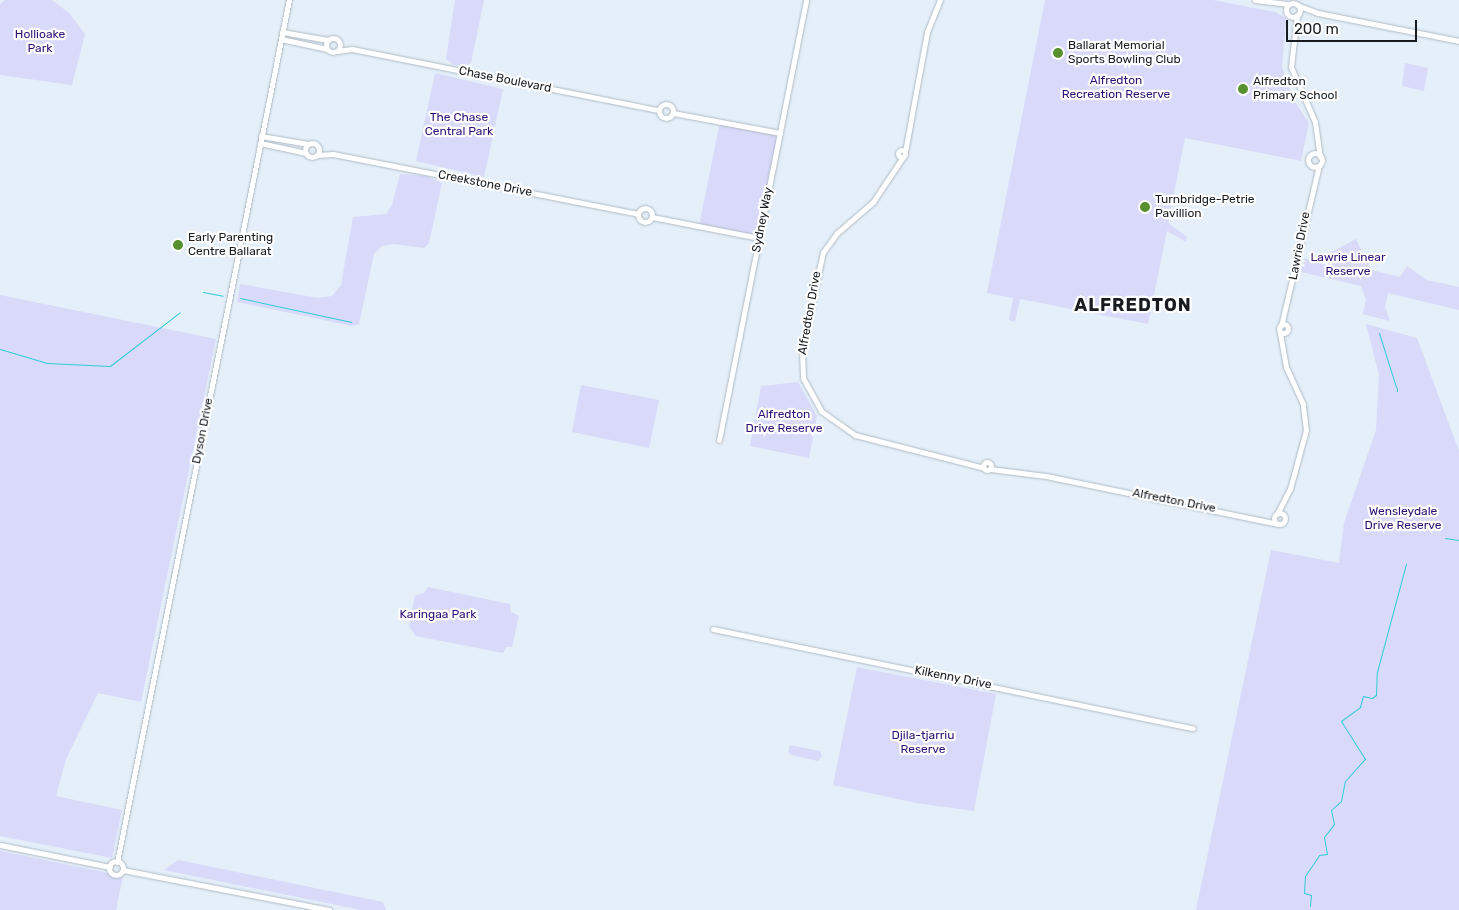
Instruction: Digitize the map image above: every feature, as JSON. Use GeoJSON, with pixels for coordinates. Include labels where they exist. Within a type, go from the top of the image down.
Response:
{"type":"FeatureCollection","features":[{"type":"Feature","properties":{"kind":"street","name":"Dyson Drive"},"geometry":{"type":"LineString","coordinates":[[117,862],[289,0]]}},
{"type":"Feature","properties":{"kind":"street","name":"Sydney Way"},"geometry":{"type":"LineString","coordinates":[[719,440],[806,0]]}},
{"type":"Feature","properties":{"kind":"street","name":"Alfredton Drive"},"geometry":{"type":"LineString","coordinates":[[940,0],[928,26],[905,140],[896,166],[873,202],[837,233],[822,254],[802,349],[805,382],[821,411],[855,435],[973,465],[1000,468],[1258,518],[1278,524]]}},
{"type":"Feature","properties":{"kind":"street"},"geometry":{"type":"LineString","coordinates":[[1255,0],[1269,3],[1291,3],[1318,13],[1459,41]]}},
{"type":"Feature","properties":{"kind":"street"},"geometry":{"type":"LineString","coordinates":[[1269,3],[1288,14],[1318,13]]}},
{"type":"Feature","properties":{"kind":"street"},"geometry":{"type":"LineString","coordinates":[[1291,3],[1288,14],[1293,31]]}},
{"type":"Feature","properties":{"kind":"street"},"geometry":{"type":"LineString","coordinates":[[1298,5],[1298,15],[1293,31],[1290,68],[1314,119],[1320,157]]}},
{"type":"Feature","properties":{"kind":"street"},"geometry":{"type":"LineString","coordinates":[[281,39],[327,49],[328,40],[282,32]]}},
{"type":"Feature","properties":{"kind":"street","name":"Chase Boulevard"},"geometry":{"type":"LineString","coordinates":[[328,40],[339,42],[352,49],[658,110]]}},
{"type":"Feature","properties":{"kind":"street"},"geometry":{"type":"LineString","coordinates":[[337,51],[339,42]]}},
{"type":"Feature","properties":{"kind":"street","name":"Chase Boulevard"},"geometry":{"type":"LineString","coordinates":[[327,49],[337,51],[352,49]]}},
{"type":"Feature","properties":{"kind":"street"},"geometry":{"type":"LineString","coordinates":[[672,113],[667,104],[658,110],[664,118],[672,113],[780,134]]}},
{"type":"Feature","properties":{"kind":"street"},"geometry":{"type":"LineString","coordinates":[[260,143],[306,153],[308,144],[261,136]]}},
{"type":"Feature","properties":{"kind":"street"},"geometry":{"type":"LineString","coordinates":[[1318,140],[1309,156],[1308,162],[1319,165]]}},
{"type":"Feature","properties":{"kind":"street","name":"Creekstone Drive"},"geometry":{"type":"LineString","coordinates":[[308,144],[333,154]]}},
{"type":"Feature","properties":{"kind":"street"},"geometry":{"type":"LineString","coordinates":[[317,155],[319,147]]}},
{"type":"Feature","properties":{"kind":"street","name":"Creekstone Drive"},"geometry":{"type":"LineString","coordinates":[[306,153],[317,155],[333,154],[638,214]]}},
{"type":"Feature","properties":{"kind":"street"},"geometry":{"type":"LineString","coordinates":[[1309,156],[1316,153],[1320,157]]}},
{"type":"Feature","properties":{"kind":"street","name":"Lawrie Drive"},"geometry":{"type":"LineString","coordinates":[[1280,332],[1286,312],[1313,179],[1320,157]]}},
{"type":"Feature","properties":{"kind":"street","name":"Lawrie Drive"},"geometry":{"type":"LineString","coordinates":[[1308,162],[1313,179]]}},
{"type":"Feature","properties":{"kind":"street"},"geometry":{"type":"LineString","coordinates":[[652,217],[646,208],[638,214],[643,222],[652,217],[759,238]]}},
{"type":"Feature","properties":{"kind":"street","name":"Lawrie Drive"},"geometry":{"type":"LineString","coordinates":[[1283,345],[1288,330],[1286,312]]}},
{"type":"Feature","properties":{"kind":"street"},"geometry":{"type":"LineString","coordinates":[[1281,326],[1288,330]]}},
{"type":"Feature","properties":{"kind":"street"},"geometry":{"type":"LineString","coordinates":[[1285,502],[1284,523],[1278,524],[1277,515],[1285,502],[1303,448],[1306,426],[1300,395],[1286,367],[1280,332],[1288,330]]}},
{"type":"Feature","properties":{"kind":"street"},"geometry":{"type":"LineString","coordinates":[[1277,515],[1285,516]]}},
{"type":"Feature","properties":{"kind":"street","name":"Alfredton Drive"},"geometry":{"type":"LineString","coordinates":[[1258,518],[1277,515]]}},
{"type":"Feature","properties":{"kind":"street","name":"Kilkenny Drive"},"geometry":{"type":"LineString","coordinates":[[713,629],[1193,728]]}},
{"type":"Feature","properties":{"kind":"street"},"geometry":{"type":"LineString","coordinates":[[0,845],[110,867],[117,862],[123,870]]}},
{"type":"Feature","properties":{"kind":"street"},"geometry":{"type":"LineString","coordinates":[[110,867],[114,874],[123,870],[329,910]]}},
{"type":"Feature","properties":{"kind":"green space","name":"Hollioake Park"},"geometry":{"type":"Polygon","coordinates":[[[5,0],[52,0],[69,13],[85,34],[72,85],[0,75],[0,4],[5,0]]]}},
{"type":"Feature","properties":{"kind":"green space"},"geometry":{"type":"Polygon","coordinates":[[[455,0],[484,0],[471,63],[467,65],[454,65],[446,59],[455,0]]]}},
{"type":"Feature","properties":{"kind":"green space","name":"Alfredton Recreation Reserve"},"geometry":{"type":"Polygon","coordinates":[[[1045,0],[1213,0],[1275,12],[1286,18],[1282,67],[1293,99],[1309,123],[1301,161],[1185,138],[1168,223],[1187,237],[1186,242],[1167,231],[1148,324],[1020,299],[1015,322],[1009,320],[1013,298],[987,293],[1045,0]]]}},
{"type":"Feature","properties":{"kind":"green space"},"geometry":{"type":"Polygon","coordinates":[[[1405,63],[1428,68],[1424,91],[1402,86],[1405,63]]]}},
{"type":"Feature","properties":{"kind":"green space","name":"The Chase Central Park"},"geometry":{"type":"Polygon","coordinates":[[[435,73],[503,89],[484,177],[416,161],[435,73]]]}},
{"type":"Feature","properties":{"kind":"green space"},"geometry":{"type":"Polygon","coordinates":[[[720,122],[780,133],[759,238],[699,226],[720,122]]]}},
{"type":"Feature","properties":{"kind":"green space"},"geometry":{"type":"Polygon","coordinates":[[[400,174],[426,176],[442,183],[429,243],[424,248],[394,244],[382,246],[374,254],[359,324],[352,326],[237,302],[240,284],[318,298],[332,296],[341,285],[353,217],[386,214],[392,205],[400,174]]]}},
{"type":"Feature","properties":{"kind":"green space","name":"Lawrie Linear Reserve"},"geometry":{"type":"Polygon","coordinates":[[[1356,239],[1371,270],[1400,277],[1407,266],[1427,280],[1459,287],[1459,310],[1388,293],[1385,307],[1390,321],[1363,314],[1366,300],[1361,286],[1301,272],[1304,258],[1327,265],[1330,253],[1356,239]]]}},
{"type":"Feature","properties":{"kind":"green space"},"geometry":{"type":"Polygon","coordinates":[[[0,295],[216,339],[141,702],[98,693],[66,759],[56,796],[122,810],[112,858],[0,836],[0,295]]]}},
{"type":"Feature","properties":{"kind":"green space","name":"Wensleydale Drive Reserve"},"geometry":{"type":"Polygon","coordinates":[[[1366,324],[1417,338],[1459,451],[1459,910],[1196,910],[1271,550],[1339,563],[1344,523],[1376,430],[1379,375],[1366,324]]]}},
{"type":"Feature","properties":{"kind":"green space","name":"Alfredton Drive Reserve"},"geometry":{"type":"Polygon","coordinates":[[[798,382],[817,416],[809,458],[750,446],[761,386],[798,382]]]}},
{"type":"Feature","properties":{"kind":"green space"},"geometry":{"type":"Polygon","coordinates":[[[581,385],[659,400],[649,448],[572,432],[581,385]]]}},
{"type":"Feature","properties":{"kind":"green space","name":"Karingaa Park"},"geometry":{"type":"Polygon","coordinates":[[[428,587],[510,604],[511,612],[519,616],[512,647],[506,647],[503,653],[416,636],[409,626],[415,595],[424,593],[428,587]]]}},
{"type":"Feature","properties":{"kind":"green space","name":"Djila-tjarriu Reserve"},"geometry":{"type":"Polygon","coordinates":[[[857,667],[996,694],[974,811],[916,803],[833,785],[857,667]]]}},
{"type":"Feature","properties":{"kind":"green space"},"geometry":{"type":"Polygon","coordinates":[[[790,745],[820,751],[822,756],[818,761],[791,755],[788,752],[790,745]]]}},
{"type":"Feature","properties":{"kind":"green space"},"geometry":{"type":"Polygon","coordinates":[[[0,851],[123,876],[116,910],[0,910],[0,851]]]}},
{"type":"Feature","properties":{"kind":"green space"},"geometry":{"type":"Polygon","coordinates":[[[178,860],[383,902],[386,910],[361,910],[164,870],[178,860]]]}},
{"type":"Feature","properties":{"kind":"waterway"},"geometry":{"type":"LineString","coordinates":[[203,292],[223,296]]}},
{"type":"Feature","properties":{"kind":"waterway"},"geometry":{"type":"LineString","coordinates":[[240,298],[351,322]]}},
{"type":"Feature","properties":{"kind":"waterway"},"geometry":{"type":"LineString","coordinates":[[0,349],[47,363],[110,366],[180,312]]}},
{"type":"Feature","properties":{"kind":"waterway"},"geometry":{"type":"LineString","coordinates":[[1379,333],[1396,387]]}},
{"type":"Feature","properties":{"kind":"waterway"},"geometry":{"type":"LineString","coordinates":[[1445,538],[1459,540]]}},
{"type":"Feature","properties":{"kind":"waterway"},"geometry":{"type":"LineString","coordinates":[[1310,906],[1311,895],[1304,893],[1305,876],[1319,855],[1327,854],[1324,837],[1334,824],[1331,810],[1341,801],[1345,781],[1365,759],[1341,721],[1360,707],[1363,696],[1372,698],[1376,695],[1377,672],[1406,564]]}},
{"type":"Feature","properties":{"kind":"place","name":"Ballarat Memorial Sports Bowling Club"},"geometry":{"type":"Point","coordinates":[1058,53]}},
{"type":"Feature","properties":{"kind":"place","name":"Alfredton Primary School"},"geometry":{"type":"Point","coordinates":[1243,89]}},
{"type":"Feature","properties":{"kind":"place","name":"Turnbridge-Petrie Pavillion"},"geometry":{"type":"Point","coordinates":[1145,207]}},
{"type":"Feature","properties":{"kind":"place","name":"Early Parenting Centre Ballarat"},"geometry":{"type":"Point","coordinates":[178,245]}},
{"type":"Feature","properties":{"kind":"district","name":"ALFREDTON"},"geometry":{"type":"Point","coordinates":[1133,305]}}]}
